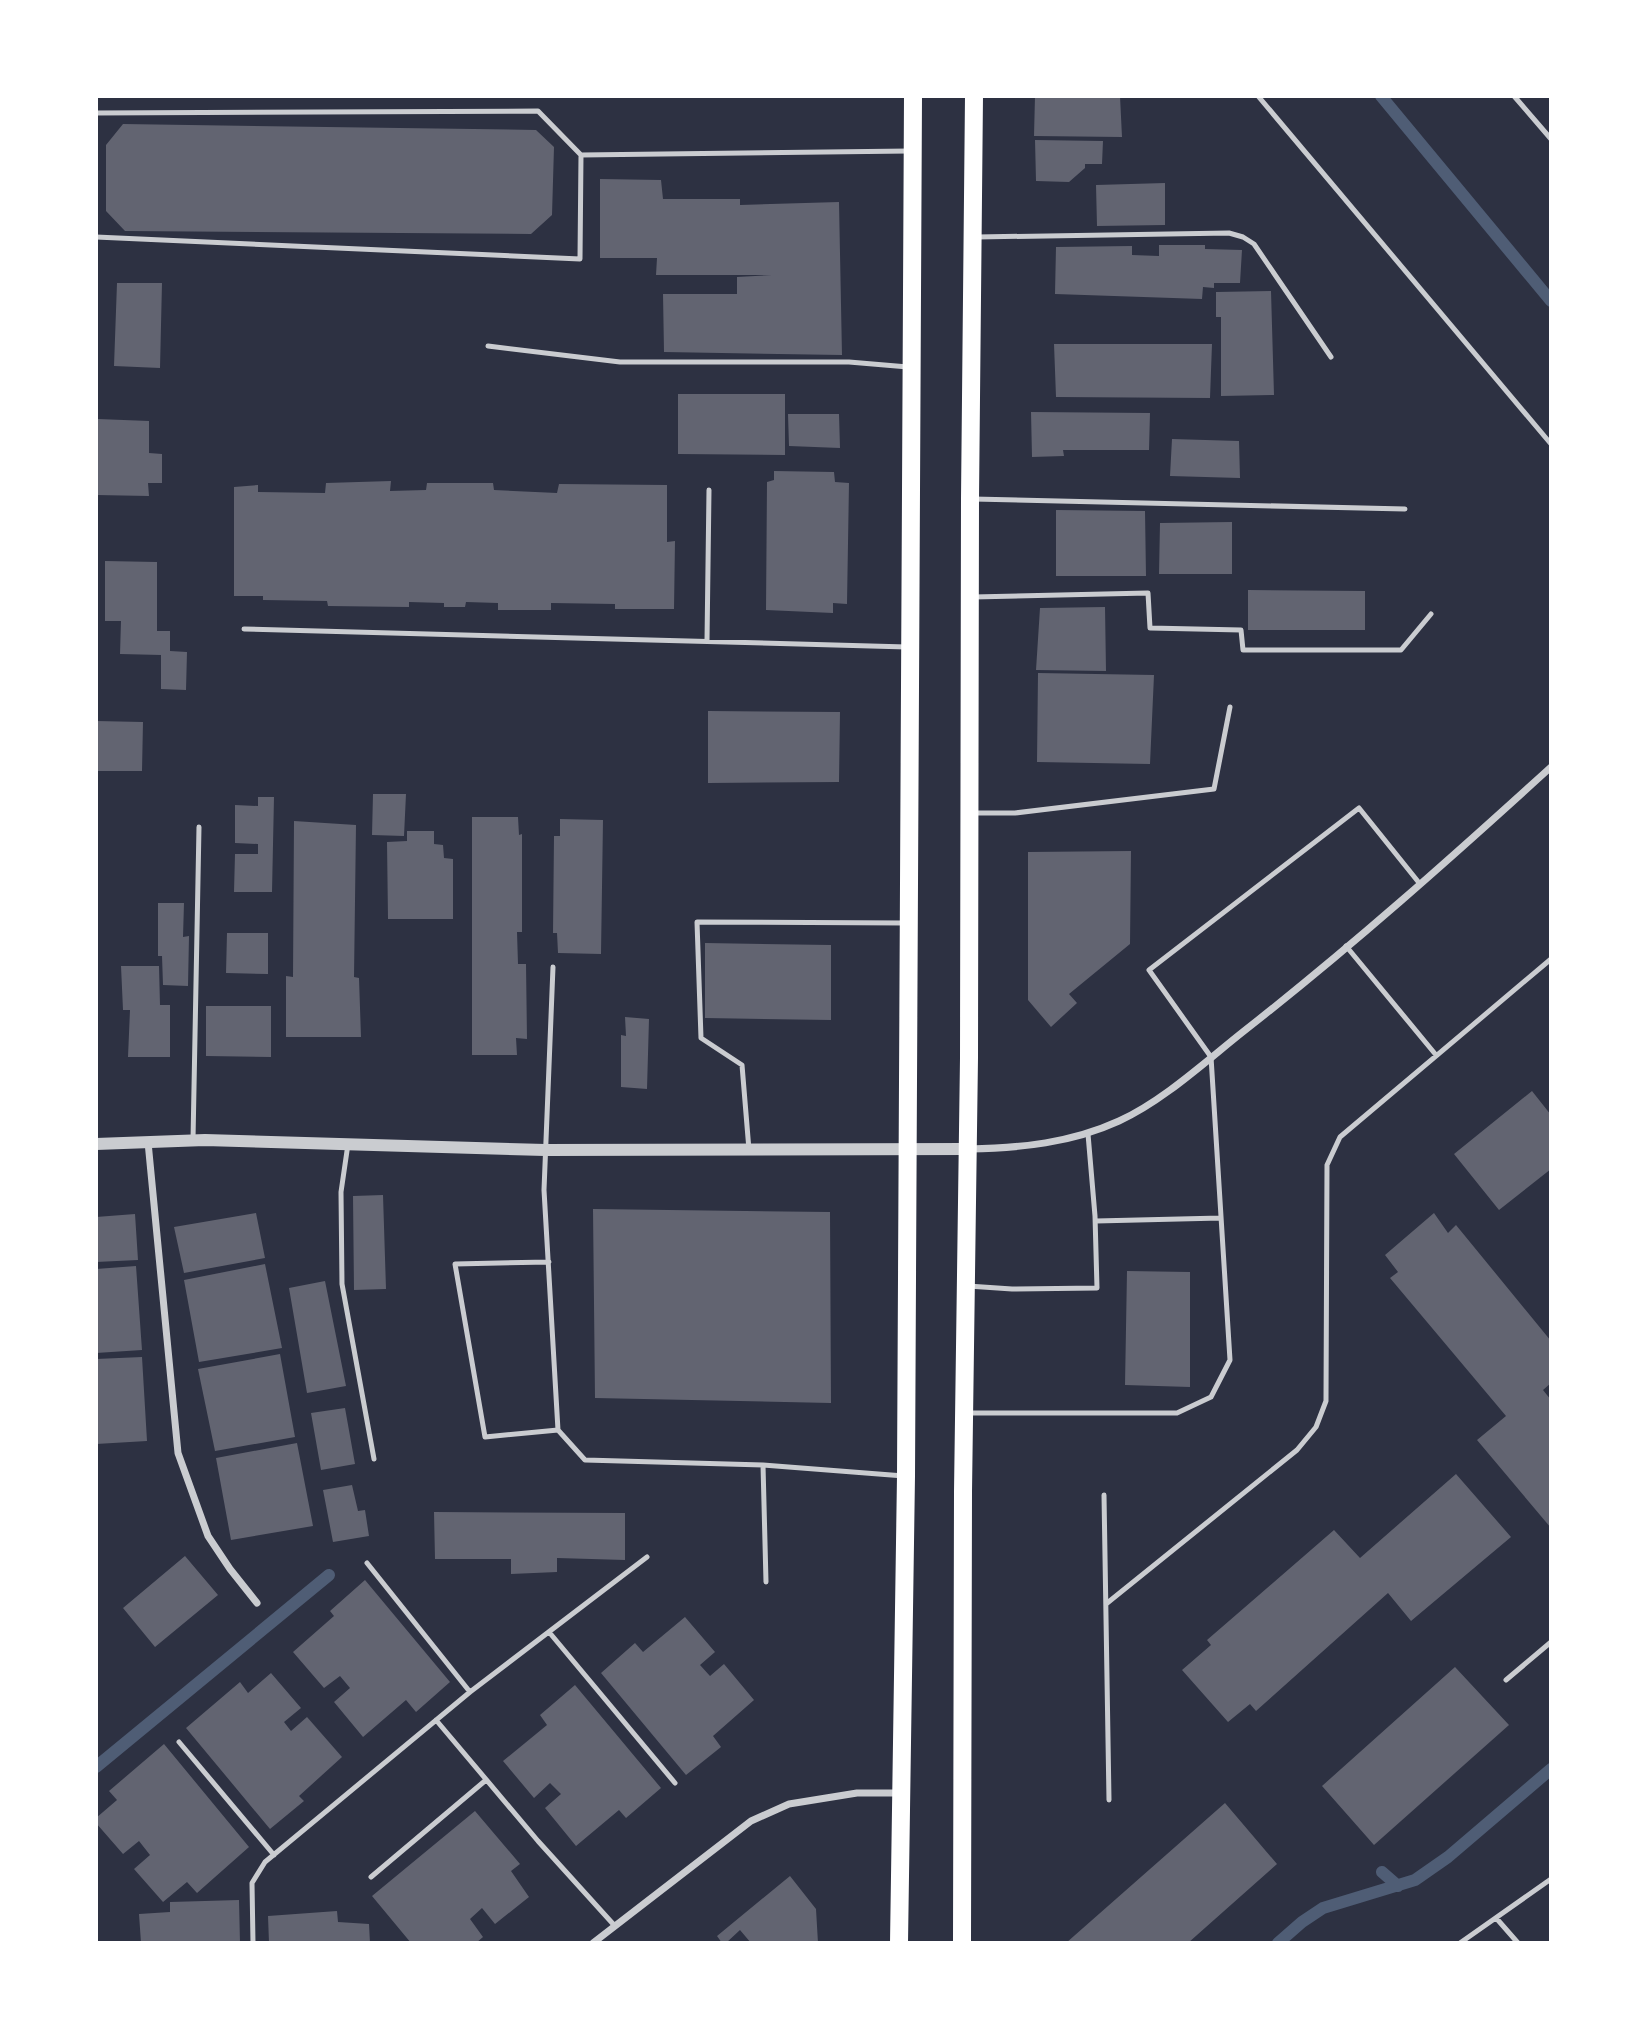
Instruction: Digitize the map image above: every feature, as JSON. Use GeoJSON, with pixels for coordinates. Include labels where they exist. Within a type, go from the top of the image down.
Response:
{"type":"FeatureCollection","features":[{"type":"Feature","properties":{"kind":"main road"},"geometry":{"type":"LineString","coordinates":[[900,1943],[906,1476],[913,96]]}},
{"type":"Feature","properties":{"kind":"main road"},"geometry":{"type":"LineString","coordinates":[[962,1943],[974,96]]}},
{"type":"Feature","properties":{"kind":"street"},"geometry":{"type":"LineString","coordinates":[[96,1144],[193,1140],[545,1150],[967,1149],[1042,1144],[1088,1134],[1122,1120],[1211,1057],[1420,884],[1551,767]]}},
{"type":"Feature","properties":{"kind":"street"},"geometry":{"type":"LineString","coordinates":[[148,1142],[178,1453],[208,1536],[257,1603]]}},
{"type":"Feature","properties":{"kind":"street"},"geometry":{"type":"LineString","coordinates":[[593,1943],[751,1821],[763,1815],[789,1804],[857,1793],[901,1793]]}},
{"type":"Feature","properties":{"kind":"lane"},"geometry":{"type":"LineString","coordinates":[[1258,96],[1551,444]]}},
{"type":"Feature","properties":{"kind":"lane"},"geometry":{"type":"LineString","coordinates":[[1514,96],[1551,139]]}},
{"type":"Feature","properties":{"kind":"lane"},"geometry":{"type":"LineString","coordinates":[[96,113],[538,111],[581,155],[580,259],[96,237]]}},
{"type":"Feature","properties":{"kind":"lane"},"geometry":{"type":"LineString","coordinates":[[581,155],[912,151]]}},
{"type":"Feature","properties":{"kind":"lane"},"geometry":{"type":"LineString","coordinates":[[973,237],[1229,233],[1243,236],[1254,244],[1331,357]]}},
{"type":"Feature","properties":{"kind":"lane"},"geometry":{"type":"LineString","coordinates":[[488,346],[620,362],[849,362],[911,367]]}},
{"type":"Feature","properties":{"kind":"lane"},"geometry":{"type":"LineString","coordinates":[[706,641],[709,490]]}},
{"type":"Feature","properties":{"kind":"lane"},"geometry":{"type":"LineString","coordinates":[[970,499],[1405,509]]}},
{"type":"Feature","properties":{"kind":"lane"},"geometry":{"type":"LineString","coordinates":[[970,597],[1148,593],[1150,628],[1241,630],[1243,650],[1401,650],[1431,614]]}},
{"type":"Feature","properties":{"kind":"lane"},"geometry":{"type":"LineString","coordinates":[[244,629],[910,647]]}},
{"type":"Feature","properties":{"kind":"lane"},"geometry":{"type":"LineString","coordinates":[[968,813],[1015,813],[1214,789],[1230,707]]}},
{"type":"Feature","properties":{"kind":"lane"},"geometry":{"type":"LineString","coordinates":[[964,1413],[1177,1413],[1211,1397],[1230,1360],[1211,1057],[1149,970],[1359,808],[1420,884]]}},
{"type":"Feature","properties":{"kind":"lane"},"geometry":{"type":"LineString","coordinates":[[193,1140],[199,827]]}},
{"type":"Feature","properties":{"kind":"lane"},"geometry":{"type":"LineString","coordinates":[[749,1150],[742,1065],[701,1038],[696,922],[908,923]]}},
{"type":"Feature","properties":{"kind":"lane"},"geometry":{"type":"LineString","coordinates":[[1346,946],[1436,1055]]}},
{"type":"Feature","properties":{"kind":"lane"},"geometry":{"type":"LineString","coordinates":[[1106,1604],[1297,1450],[1317,1427],[1326,1401],[1327,1165],[1340,1137],[1551,959]]}},
{"type":"Feature","properties":{"kind":"lane"},"geometry":{"type":"LineString","coordinates":[[553,967],[544,1190],[558,1430],[585,1460],[763,1465],[906,1476]]}},
{"type":"Feature","properties":{"kind":"lane"},"geometry":{"type":"LineString","coordinates":[[965,1286],[1012,1289],[1097,1288],[1096,1221],[1088,1134]]}},
{"type":"Feature","properties":{"kind":"lane"},"geometry":{"type":"LineString","coordinates":[[348,1144],[341,1192],[342,1284],[374,1459]]}},
{"type":"Feature","properties":{"kind":"lane"},"geometry":{"type":"LineString","coordinates":[[1096,1221],[1221,1219]]}},
{"type":"Feature","properties":{"kind":"lane"},"geometry":{"type":"LineString","coordinates":[[549,1262],[455,1264],[485,1437],[558,1430]]}},
{"type":"Feature","properties":{"kind":"lane"},"geometry":{"type":"LineString","coordinates":[[763,1465],[766,1582]]}},
{"type":"Feature","properties":{"kind":"lane"},"geometry":{"type":"LineString","coordinates":[[1104,1495],[1109,1800]]}},
{"type":"Feature","properties":{"kind":"lane"},"geometry":{"type":"LineString","coordinates":[[253,1943],[252,1884],[265,1862],[470,1692],[646,1557]]}},
{"type":"Feature","properties":{"kind":"lane"},"geometry":{"type":"LineString","coordinates":[[367,1563],[470,1692]]}},
{"type":"Feature","properties":{"kind":"lane"},"geometry":{"type":"LineString","coordinates":[[549,1632],[675,1783]]}},
{"type":"Feature","properties":{"kind":"lane"},"geometry":{"type":"LineString","coordinates":[[1506,1680],[1551,1642]]}},
{"type":"Feature","properties":{"kind":"lane"},"geometry":{"type":"LineString","coordinates":[[436,1720],[614,1925]]}},
{"type":"Feature","properties":{"kind":"lane"},"geometry":{"type":"LineString","coordinates":[[179,1742],[274,1855]]}},
{"type":"Feature","properties":{"kind":"lane"},"geometry":{"type":"LineString","coordinates":[[371,1877],[486,1780]]}},
{"type":"Feature","properties":{"kind":"lane"},"geometry":{"type":"LineString","coordinates":[[1460,1943],[1551,1879]]}},
{"type":"Feature","properties":{"kind":"lane"},"geometry":{"type":"LineString","coordinates":[[1497,1919],[1518,1943]]}},
{"type":"Feature","properties":{"kind":"building"},"geometry":{"type":"Polygon","coordinates":[[[1035,96],[1120,96],[1122,137],[1034,136],[1035,96]]]}},
{"type":"Feature","properties":{"kind":"building"},"geometry":{"type":"Polygon","coordinates":[[[123,124],[536,130],[554,147],[552,215],[531,234],[125,231],[106,211],[106,145],[123,124]]]}},
{"type":"Feature","properties":{"kind":"building"},"geometry":{"type":"Polygon","coordinates":[[[1035,140],[1103,141],[1102,164],[1085,164],[1085,168],[1069,182],[1036,181],[1035,140]]]}},
{"type":"Feature","properties":{"kind":"building"},"geometry":{"type":"Polygon","coordinates":[[[600,179],[661,180],[663,199],[740,199],[740,205],[839,202],[842,355],[664,352],[663,294],[737,294],[737,277],[772,275],[656,275],[657,258],[600,258],[600,179]]]}},
{"type":"Feature","properties":{"kind":"building"},"geometry":{"type":"Polygon","coordinates":[[[1165,183],[1165,225],[1097,226],[1096,185],[1165,183]]]}},
{"type":"Feature","properties":{"kind":"building"},"geometry":{"type":"Polygon","coordinates":[[[1159,245],[1205,245],[1205,249],[1242,250],[1240,283],[1214,283],[1214,288],[1203,287],[1202,299],[1055,294],[1056,247],[1132,246],[1132,255],[1159,256],[1159,245]]]}},
{"type":"Feature","properties":{"kind":"building"},"geometry":{"type":"Polygon","coordinates":[[[117,283],[162,283],[160,368],[114,366],[117,283]]]}},
{"type":"Feature","properties":{"kind":"building"},"geometry":{"type":"Polygon","coordinates":[[[1271,291],[1274,395],[1221,396],[1221,317],[1216,317],[1216,292],[1271,291]]]}},
{"type":"Feature","properties":{"kind":"building"},"geometry":{"type":"Polygon","coordinates":[[[1054,344],[1212,344],[1210,398],[1056,397],[1054,344]]]}},
{"type":"Feature","properties":{"kind":"building"},"geometry":{"type":"Polygon","coordinates":[[[678,394],[785,394],[785,455],[678,454],[678,394]]]}},
{"type":"Feature","properties":{"kind":"building"},"geometry":{"type":"Polygon","coordinates":[[[1031,412],[1150,413],[1149,450],[1063,450],[1064,456],[1032,457],[1031,412]]]}},
{"type":"Feature","properties":{"kind":"building"},"geometry":{"type":"Polygon","coordinates":[[[788,414],[839,414],[840,448],[789,446],[788,414]]]}},
{"type":"Feature","properties":{"kind":"building"},"geometry":{"type":"Polygon","coordinates":[[[98,419],[149,421],[149,453],[162,454],[162,483],[148,483],[149,496],[96,495],[98,419]]]}},
{"type":"Feature","properties":{"kind":"building"},"geometry":{"type":"Polygon","coordinates":[[[1172,439],[1239,441],[1240,478],[1170,476],[1172,439]]]}},
{"type":"Feature","properties":{"kind":"building"},"geometry":{"type":"Polygon","coordinates":[[[774,471],[834,472],[835,482],[849,483],[847,604],[833,603],[833,613],[766,610],[767,482],[774,480],[774,471]]]}},
{"type":"Feature","properties":{"kind":"building"},"geometry":{"type":"Polygon","coordinates":[[[391,481],[390,491],[426,490],[427,483],[493,483],[494,490],[557,493],[559,484],[667,485],[667,542],[675,541],[674,609],[615,609],[615,604],[551,603],[551,610],[498,610],[498,603],[466,602],[465,607],[444,607],[444,603],[409,602],[409,607],[328,606],[327,601],[263,600],[263,596],[234,596],[234,487],[258,485],[258,492],[325,493],[326,483],[391,481]]]}},
{"type":"Feature","properties":{"kind":"building"},"geometry":{"type":"Polygon","coordinates":[[[1056,510],[1145,511],[1146,576],[1056,576],[1056,510]]]}},
{"type":"Feature","properties":{"kind":"building"},"geometry":{"type":"Polygon","coordinates":[[[1232,522],[1232,574],[1159,574],[1160,523],[1232,522]]]}},
{"type":"Feature","properties":{"kind":"building"},"geometry":{"type":"Polygon","coordinates":[[[105,561],[157,562],[157,631],[170,631],[170,651],[187,652],[186,690],[161,689],[161,655],[120,654],[121,621],[105,621],[105,561]]]}},
{"type":"Feature","properties":{"kind":"building"},"geometry":{"type":"Polygon","coordinates":[[[1248,590],[1365,591],[1365,630],[1248,630],[1248,590]]]}},
{"type":"Feature","properties":{"kind":"building"},"geometry":{"type":"Polygon","coordinates":[[[1105,607],[1106,671],[1036,670],[1040,608],[1105,607]]]}},
{"type":"Feature","properties":{"kind":"building"},"geometry":{"type":"Polygon","coordinates":[[[1038,673],[1154,675],[1150,764],[1037,762],[1038,673]]]}},
{"type":"Feature","properties":{"kind":"building"},"geometry":{"type":"Polygon","coordinates":[[[708,711],[840,712],[839,782],[708,783],[708,711]]]}},
{"type":"Feature","properties":{"kind":"building"},"geometry":{"type":"Polygon","coordinates":[[[96,721],[143,722],[142,771],[96,771],[96,721]]]}},
{"type":"Feature","properties":{"kind":"building"},"geometry":{"type":"Polygon","coordinates":[[[373,794],[406,794],[404,836],[372,835],[373,794]]]}},
{"type":"Feature","properties":{"kind":"building"},"geometry":{"type":"Polygon","coordinates":[[[258,797],[274,797],[272,892],[234,892],[235,854],[258,854],[258,844],[235,843],[235,805],[258,806],[258,797]]]}},
{"type":"Feature","properties":{"kind":"building"},"geometry":{"type":"Polygon","coordinates":[[[472,817],[518,817],[519,835],[522,834],[522,932],[517,932],[518,964],[526,964],[527,1039],[516,1038],[517,1055],[472,1055],[472,817]]]}},
{"type":"Feature","properties":{"kind":"building"},"geometry":{"type":"Polygon","coordinates":[[[560,819],[603,820],[601,954],[558,953],[557,933],[553,933],[554,836],[560,836],[560,819]]]}},
{"type":"Feature","properties":{"kind":"building"},"geometry":{"type":"Polygon","coordinates":[[[294,821],[356,825],[354,977],[359,978],[361,1037],[286,1037],[286,976],[293,977],[294,821]]]}},
{"type":"Feature","properties":{"kind":"building"},"geometry":{"type":"Polygon","coordinates":[[[407,831],[434,831],[434,844],[443,845],[444,858],[453,859],[453,919],[388,919],[387,842],[407,841],[407,831]]]}},
{"type":"Feature","properties":{"kind":"building"},"geometry":{"type":"Polygon","coordinates":[[[1131,851],[1130,944],[1069,994],[1077,1003],[1051,1027],[1028,1000],[1028,852],[1131,851]]]}},
{"type":"Feature","properties":{"kind":"building"},"geometry":{"type":"Polygon","coordinates":[[[158,903],[184,903],[183,937],[189,936],[188,986],[163,985],[162,956],[158,956],[158,903]]]}},
{"type":"Feature","properties":{"kind":"building"},"geometry":{"type":"Polygon","coordinates":[[[227,933],[268,933],[268,974],[226,973],[227,933]]]}},
{"type":"Feature","properties":{"kind":"building"},"geometry":{"type":"Polygon","coordinates":[[[705,943],[831,945],[831,1020],[705,1018],[705,943]]]}},
{"type":"Feature","properties":{"kind":"building"},"geometry":{"type":"Polygon","coordinates":[[[121,966],[159,966],[160,1005],[170,1005],[170,1057],[128,1057],[130,1010],[123,1010],[121,966]]]}},
{"type":"Feature","properties":{"kind":"building"},"geometry":{"type":"Polygon","coordinates":[[[206,1006],[271,1006],[271,1057],[206,1056],[206,1006]]]}},
{"type":"Feature","properties":{"kind":"building"},"geometry":{"type":"Polygon","coordinates":[[[625,1017],[649,1019],[647,1089],[621,1087],[621,1035],[626,1036],[625,1017]]]}},
{"type":"Feature","properties":{"kind":"building"},"geometry":{"type":"Polygon","coordinates":[[[1532,1091],[1551,1115],[1551,1169],[1499,1210],[1454,1154],[1532,1091]]]}},
{"type":"Feature","properties":{"kind":"building"},"geometry":{"type":"Polygon","coordinates":[[[383,1195],[386,1289],[354,1290],[353,1196],[383,1195]]]}},
{"type":"Feature","properties":{"kind":"building"},"geometry":{"type":"Polygon","coordinates":[[[593,1209],[830,1212],[831,1403],[595,1398],[593,1209]]]}},
{"type":"Feature","properties":{"kind":"building"},"geometry":{"type":"Polygon","coordinates":[[[256,1213],[265,1258],[184,1273],[174,1227],[256,1213]]]}},
{"type":"Feature","properties":{"kind":"building"},"geometry":{"type":"Polygon","coordinates":[[[1434,1213],[1448,1233],[1456,1225],[1551,1341],[1551,1383],[1543,1390],[1551,1400],[1551,1528],[1477,1440],[1506,1416],[1390,1278],[1398,1272],[1385,1255],[1434,1213]]]}},
{"type":"Feature","properties":{"kind":"building"},"geometry":{"type":"Polygon","coordinates":[[[135,1214],[138,1260],[96,1262],[96,1217],[135,1214]]]}},
{"type":"Feature","properties":{"kind":"building"},"geometry":{"type":"Polygon","coordinates":[[[265,1264],[282,1348],[199,1362],[184,1280],[265,1264]]]}},
{"type":"Feature","properties":{"kind":"building"},"geometry":{"type":"Polygon","coordinates":[[[136,1266],[142,1350],[96,1353],[96,1269],[136,1266]]]}},
{"type":"Feature","properties":{"kind":"building"},"geometry":{"type":"Polygon","coordinates":[[[1127,1271],[1190,1272],[1190,1387],[1125,1385],[1127,1271]]]}},
{"type":"Feature","properties":{"kind":"building"},"geometry":{"type":"Polygon","coordinates":[[[325,1281],[346,1386],[307,1393],[289,1288],[325,1281]]]}},
{"type":"Feature","properties":{"kind":"building"},"geometry":{"type":"Polygon","coordinates":[[[280,1354],[295,1437],[215,1451],[198,1369],[280,1354]]]}},
{"type":"Feature","properties":{"kind":"building"},"geometry":{"type":"Polygon","coordinates":[[[142,1357],[147,1441],[96,1444],[96,1359],[142,1357]]]}},
{"type":"Feature","properties":{"kind":"building"},"geometry":{"type":"Polygon","coordinates":[[[345,1408],[355,1464],[321,1470],[311,1413],[345,1408]]]}},
{"type":"Feature","properties":{"kind":"building"},"geometry":{"type":"Polygon","coordinates":[[[297,1443],[313,1526],[231,1540],[216,1458],[297,1443]]]}},
{"type":"Feature","properties":{"kind":"building"},"geometry":{"type":"Polygon","coordinates":[[[1456,1474],[1511,1537],[1411,1621],[1388,1593],[1256,1711],[1250,1704],[1228,1722],[1182,1670],[1211,1645],[1207,1640],[1334,1530],[1360,1558],[1456,1474]]]}},
{"type":"Feature","properties":{"kind":"building"},"geometry":{"type":"Polygon","coordinates":[[[352,1485],[358,1511],[365,1510],[369,1536],[333,1542],[323,1490],[352,1485]]]}},
{"type":"Feature","properties":{"kind":"building"},"geometry":{"type":"Polygon","coordinates":[[[434,1512],[625,1513],[625,1560],[557,1558],[557,1572],[511,1574],[511,1559],[435,1559],[434,1512]]]}},
{"type":"Feature","properties":{"kind":"building"},"geometry":{"type":"Polygon","coordinates":[[[185,1556],[218,1595],[155,1647],[123,1608],[185,1556]]]}},
{"type":"Feature","properties":{"kind":"building"},"geometry":{"type":"Polygon","coordinates":[[[365,1580],[450,1682],[416,1712],[406,1700],[363,1737],[334,1702],[350,1688],[340,1676],[324,1688],[293,1652],[334,1616],[330,1611],[365,1580]]]}},
{"type":"Feature","properties":{"kind":"building"},"geometry":{"type":"Polygon","coordinates":[[[685,1617],[715,1652],[700,1665],[710,1676],[724,1664],[754,1700],[713,1736],[721,1747],[686,1775],[601,1673],[635,1643],[643,1652],[685,1617]]]}},
{"type":"Feature","properties":{"kind":"building"},"geometry":{"type":"Polygon","coordinates":[[[1455,1667],[1509,1725],[1374,1845],[1322,1786],[1455,1667]]]}},
{"type":"Feature","properties":{"kind":"building"},"geometry":{"type":"Polygon","coordinates":[[[271,1673],[301,1708],[284,1722],[291,1731],[307,1717],[342,1757],[299,1796],[304,1801],[270,1829],[186,1728],[240,1682],[248,1693],[271,1673]]]}},
{"type":"Feature","properties":{"kind":"building"},"geometry":{"type":"Polygon","coordinates":[[[575,1685],[661,1788],[626,1818],[619,1810],[576,1846],[545,1808],[561,1794],[550,1783],[534,1798],[503,1761],[547,1725],[540,1715],[575,1685]]]}},
{"type":"Feature","properties":{"kind":"building"},"geometry":{"type":"Polygon","coordinates":[[[164,1744],[249,1847],[197,1893],[187,1882],[163,1902],[134,1869],[150,1855],[139,1841],[123,1854],[96,1823],[96,1818],[117,1800],[109,1791],[164,1744]]]}},
{"type":"Feature","properties":{"kind":"building"},"geometry":{"type":"Polygon","coordinates":[[[1225,1803],[1277,1864],[1188,1943],[1066,1943],[1225,1803]]]}},
{"type":"Feature","properties":{"kind":"building"},"geometry":{"type":"Polygon","coordinates":[[[475,1811],[520,1864],[511,1871],[529,1897],[495,1924],[482,1908],[470,1919],[483,1937],[476,1943],[411,1943],[372,1896],[475,1811]]]}},
{"type":"Feature","properties":{"kind":"building"},"geometry":{"type":"Polygon","coordinates":[[[790,1876],[816,1909],[818,1943],[751,1943],[740,1930],[726,1943],[722,1943],[717,1936],[790,1876]]]}},
{"type":"Feature","properties":{"kind":"building"},"geometry":{"type":"Polygon","coordinates":[[[239,1900],[240,1943],[141,1943],[139,1914],[170,1912],[170,1902],[239,1900]]]}},
{"type":"Feature","properties":{"kind":"building"},"geometry":{"type":"Polygon","coordinates":[[[337,1911],[338,1922],[369,1924],[370,1943],[269,1943],[268,1916],[337,1911]]]}},
{"type":"Feature","properties":{"kind":"waterway"},"geometry":{"type":"LineString","coordinates":[[1381,96],[1551,301]]}},
{"type":"Feature","properties":{"kind":"waterway"},"geometry":{"type":"LineString","coordinates":[[96,1767],[329,1575]]}},
{"type":"Feature","properties":{"kind":"waterway"},"geometry":{"type":"LineString","coordinates":[[1278,1943],[1323,1908],[1415,1880],[1448,1857],[1551,1769]]}},
{"type":"Feature","properties":{"kind":"waterway"},"geometry":{"type":"LineString","coordinates":[[1382,1872],[1398,1886]]}}]}
